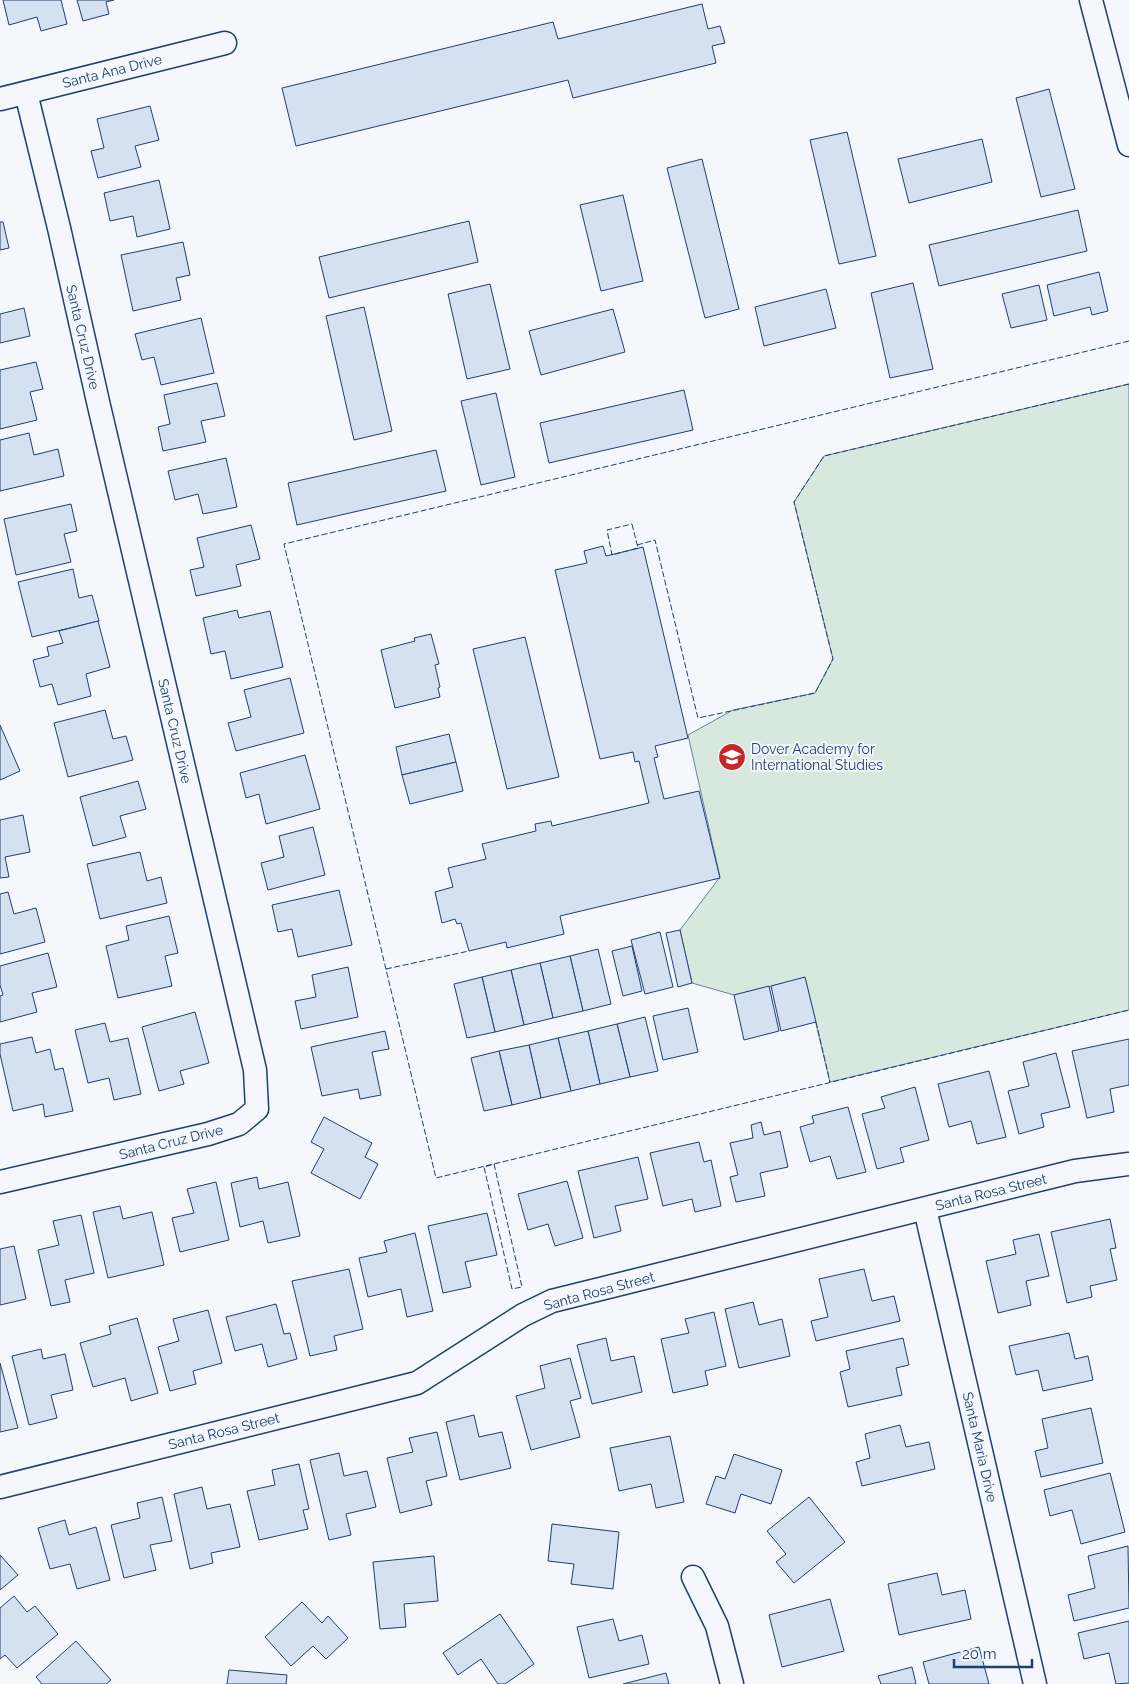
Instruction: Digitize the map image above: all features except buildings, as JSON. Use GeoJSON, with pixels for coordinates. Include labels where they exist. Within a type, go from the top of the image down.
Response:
{"type":"FeatureCollection","features":[{"type":"Feature","properties":{"kind":"street"},"geometry":{"type":"LineString","coordinates":[[1091,0],[1129,144]]}},
{"type":"Feature","properties":{"kind":"street","name":"Santa Ana Drive"},"geometry":{"type":"LineString","coordinates":[[0,99],[224,43]]}},
{"type":"Feature","properties":{"kind":"street","name":"Santa Cruz Drive"},"geometry":{"type":"LineString","coordinates":[[0,1182],[208,1134],[239,1124],[257,1109],[255,1070],[26,93]]}},
{"type":"Feature","properties":{"kind":"street","name":"Santa Rosa Street"},"geometry":{"type":"LineString","coordinates":[[0,1487],[417,1384],[523,1315],[552,1301],[1074,1171],[1129,1164]]}},
{"type":"Feature","properties":{"kind":"street","name":"Santa Maria Drive"},"geometry":{"type":"LineString","coordinates":[[925,1209],[1035,1684]]}},
{"type":"Feature","properties":{"kind":"street"},"geometry":{"type":"LineString","coordinates":[[693,1577],[717,1626],[732,1684]]}},
{"type":"Feature","properties":{"kind":"shaded area"},"geometry":{"type":"Polygon","coordinates":[[[1129,384],[1129,1010],[830,1082],[805,978],[734,995],[692,983],[680,930],[720,877],[688,735],[733,710],[815,693],[833,659],[794,502],[824,456],[1129,384]]]}},
{"type":"Feature","properties":{"kind":"fence"},"geometry":{"type":"LineString","coordinates":[[1129,341],[284,544],[436,1178],[1129,1010]]}},
{"type":"Feature","properties":{"kind":"fence"},"geometry":{"type":"LineString","coordinates":[[637,545],[655,540],[698,718],[815,693],[833,659],[794,502],[824,456],[1129,384]]}},
{"type":"Feature","properties":{"kind":"fence"},"geometry":{"type":"LineString","coordinates":[[632,524],[638,548],[612,555],[607,530],[632,524]]}},
{"type":"Feature","properties":{"kind":"fence"},"geometry":{"type":"LineString","coordinates":[[386,969],[469,951]]}},
{"type":"Feature","properties":{"kind":"fence"},"geometry":{"type":"LineString","coordinates":[[816,1022],[830,1082]]}},
{"type":"Feature","properties":{"kind":"fence"},"geometry":{"type":"LineString","coordinates":[[494,1164],[522,1287],[512,1289],[484,1167],[494,1164]]}},
{"type":"Feature","properties":{"kind":"place","name":"Dover Academy for International Studies"},"geometry":{"type":"Point","coordinates":[732,757]}}]}
